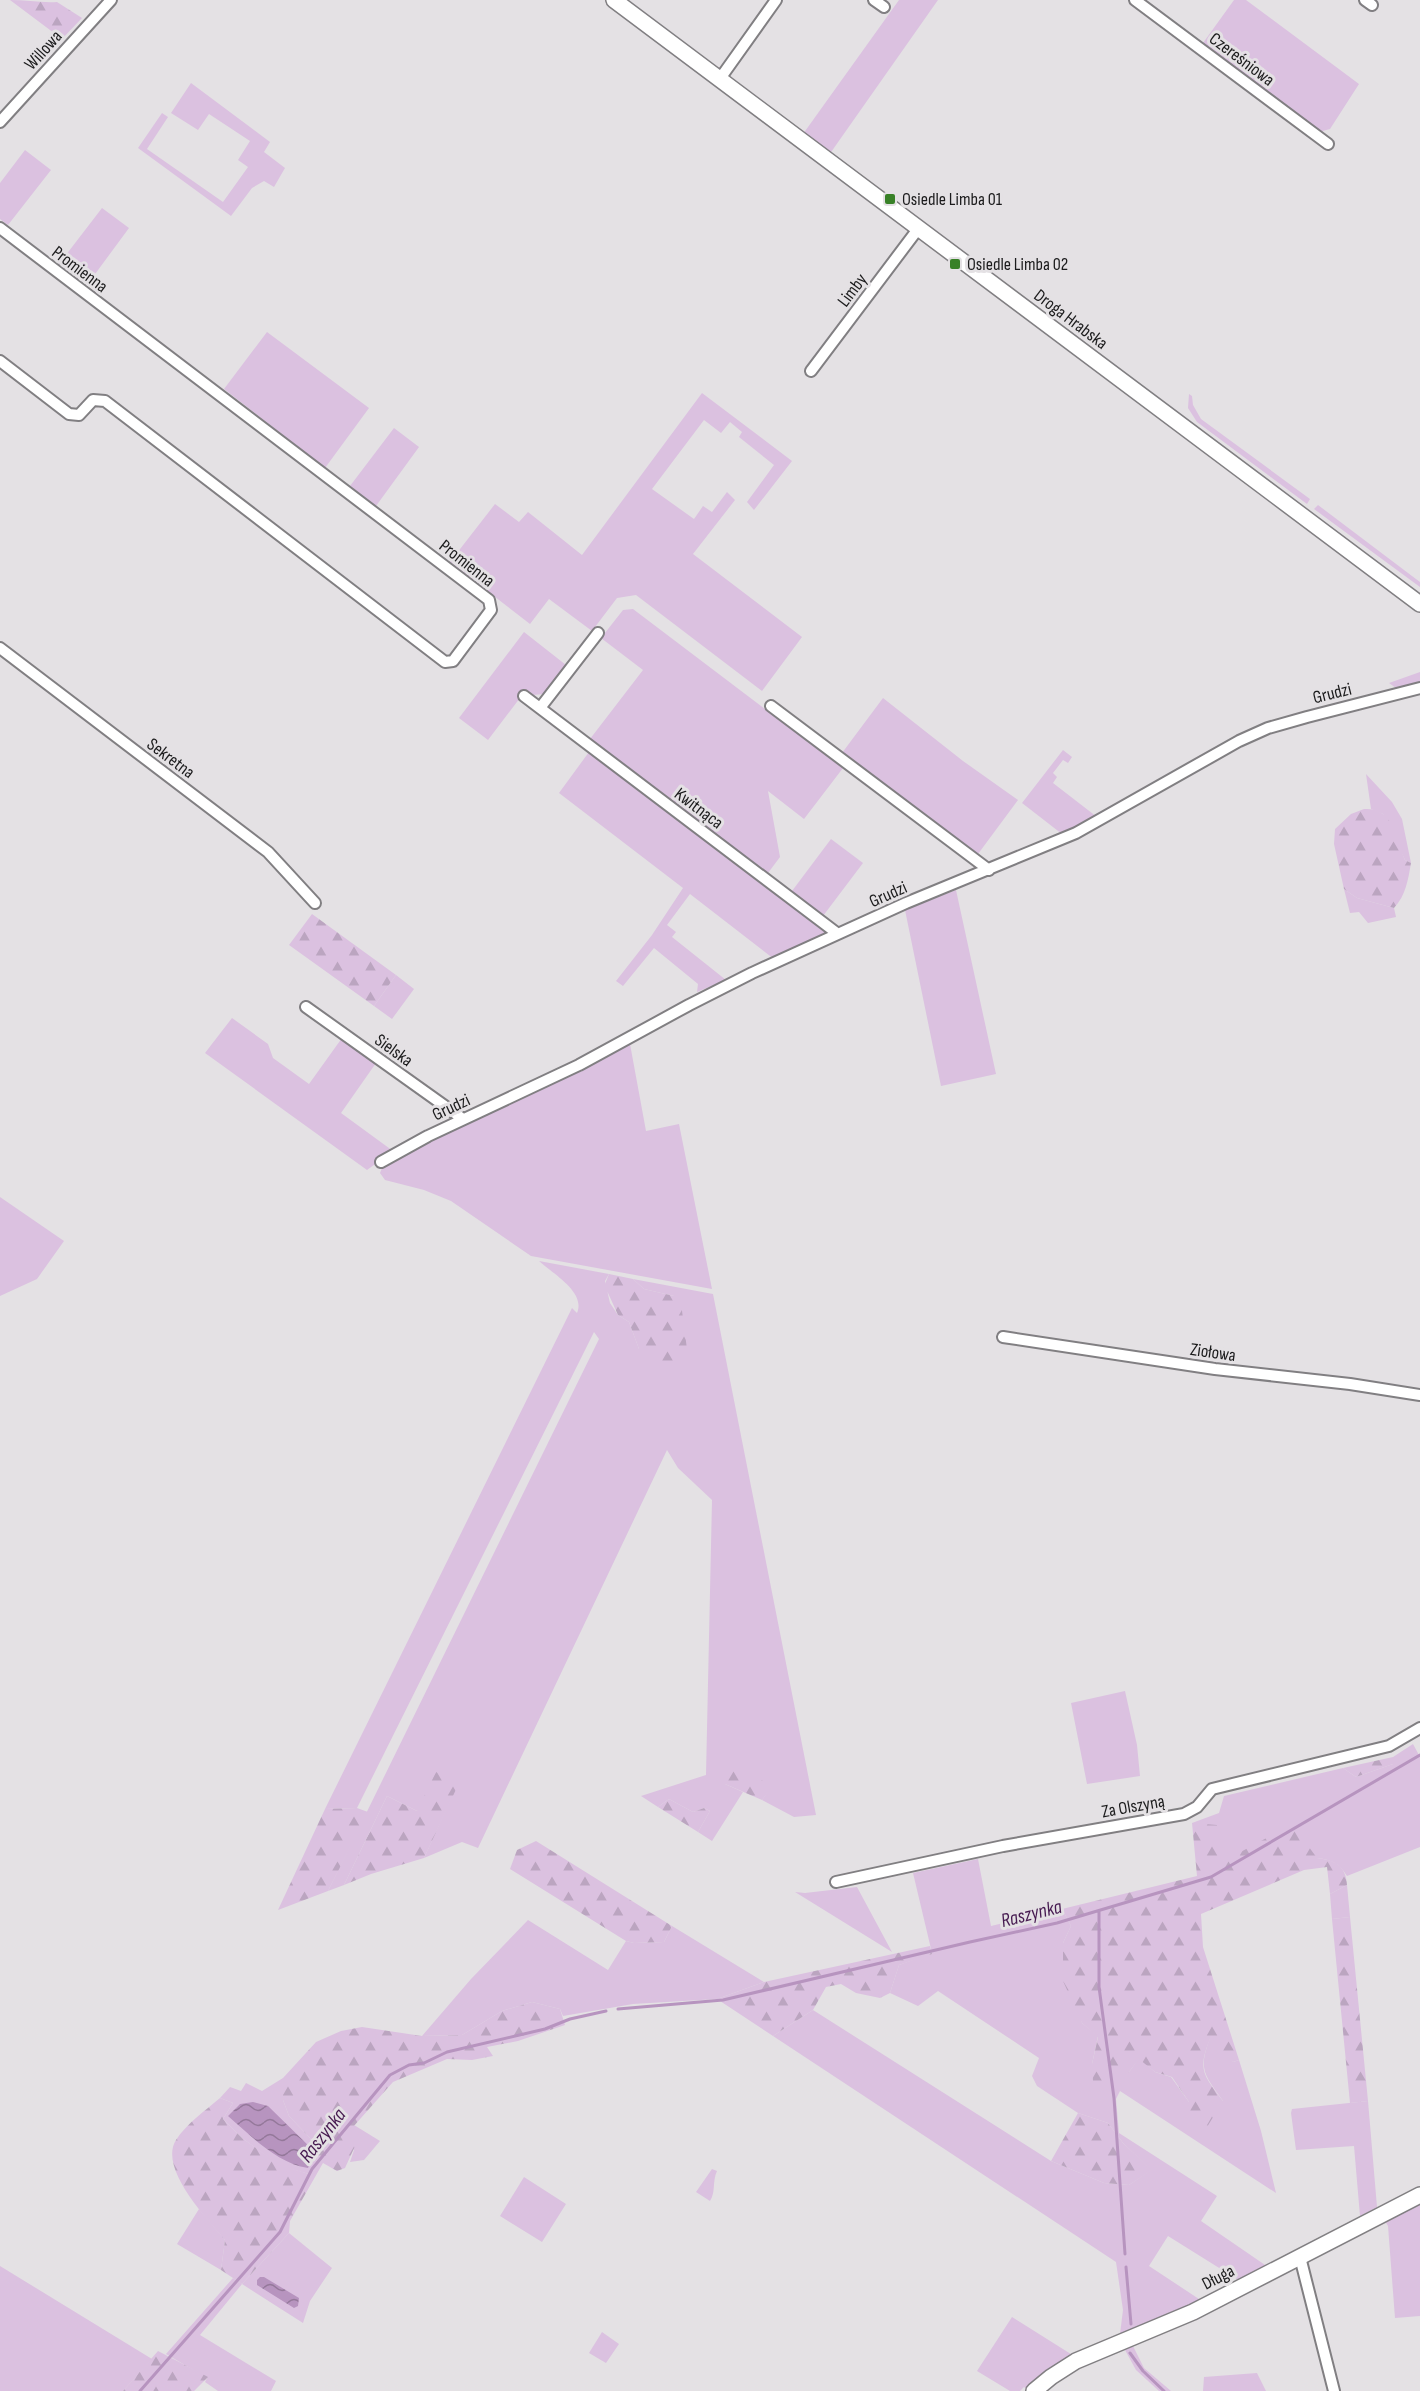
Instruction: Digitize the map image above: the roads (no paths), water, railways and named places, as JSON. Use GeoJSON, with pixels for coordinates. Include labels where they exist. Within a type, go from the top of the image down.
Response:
{"type":"FeatureCollection","features":[{"type":"Feature","properties":{"kind":"street","name":"Willowa"},"geometry":{"type":"LineString","coordinates":[[0,122],[111,0]]}},
{"type":"Feature","properties":{"kind":"street","name":"Droga Hrabska"},"geometry":{"type":"LineString","coordinates":[[614,0],[1420,604]]}},
{"type":"Feature","properties":{"kind":"street"},"geometry":{"type":"LineString","coordinates":[[719,80],[776,0]]}},
{"type":"Feature","properties":{"kind":"street"},"geometry":{"type":"LineString","coordinates":[[874,0],[884,7]]}},
{"type":"Feature","properties":{"kind":"street","name":"Czereśniowa"},"geometry":{"type":"LineString","coordinates":[[1135,0],[1328,144]]}},
{"type":"Feature","properties":{"kind":"street","name":"Promienna"},"geometry":{"type":"LineString","coordinates":[[0,228],[489,600],[491,610],[453,661],[445,662],[105,401],[93,400],[79,415],[69,414],[0,361]]}},
{"type":"Feature","properties":{"kind":"street","name":"Limby"},"geometry":{"type":"LineString","coordinates":[[811,371],[918,229]]}},
{"type":"Feature","properties":{"kind":"street"},"geometry":{"type":"LineString","coordinates":[[540,708],[598,633]]}},
{"type":"Feature","properties":{"kind":"street","name":"Sekretna"},"geometry":{"type":"LineString","coordinates":[[0,648],[268,852],[315,903]]}},
{"type":"Feature","properties":{"kind":"street","name":"Grudzi"},"geometry":{"type":"LineString","coordinates":[[381,1162],[463,1119],[579,1065],[752,973],[906,903],[1076,833],[1239,741],[1268,728],[1420,688]]}},
{"type":"Feature","properties":{"kind":"street","name":"Kwitnąca"},"geometry":{"type":"LineString","coordinates":[[524,696],[838,934]]}},
{"type":"Feature","properties":{"kind":"street"},"geometry":{"type":"LineString","coordinates":[[771,706],[989,870]]}},
{"type":"Feature","properties":{"kind":"street","name":"Sielska"},"geometry":{"type":"LineString","coordinates":[[306,1007],[463,1119]]}},
{"type":"Feature","properties":{"kind":"street","name":"Ziołowa"},"geometry":{"type":"LineString","coordinates":[[1003,1337],[1215,1369],[1350,1384],[1420,1395]]}},
{"type":"Feature","properties":{"kind":"street","name":"Za Olszyną"},"geometry":{"type":"LineString","coordinates":[[836,1882],[1003,1846],[1184,1814],[1197,1807],[1212,1789],[1389,1746],[1420,1728]]}},
{"type":"Feature","properties":{"kind":"street","name":"Długa"},"geometry":{"type":"LineString","coordinates":[[1034,2391],[1076,2361],[1193,2312],[1420,2195]]}},
{"type":"Feature","properties":{"kind":"street"},"geometry":{"type":"LineString","coordinates":[[1300,2257],[1334,2391]]}},
{"type":"Feature","properties":{"kind":"water"},"geometry":{"type":"Polygon","coordinates":[[[253,2102],[268,2106],[315,2152],[308,2168],[275,2155],[228,2116],[240,2104],[253,2102]]]}},
{"type":"Feature","properties":{"kind":"water"},"geometry":{"type":"Polygon","coordinates":[[[260,2277],[264,2277],[299,2298],[298,2306],[294,2308],[257,2285],[260,2277]]]}},
{"type":"Feature","properties":{"kind":"waterway","name":"Raszynka"},"geometry":{"type":"LineString","coordinates":[[618,2009],[723,2000],[1057,1923],[1211,1877],[1420,1755]]}},
{"type":"Feature","properties":{"kind":"waterway"},"geometry":{"type":"LineString","coordinates":[[1099,1911],[1099,1987],[1114,2098],[1125,2254]]}},
{"type":"Feature","properties":{"kind":"waterway","name":"Raszynka"},"geometry":{"type":"LineString","coordinates":[[140,2391],[280,2232],[312,2169],[390,2075],[409,2065],[424,2063],[447,2052],[545,2029],[570,2019],[606,2011]]}},
{"type":"Feature","properties":{"kind":"waterway"},"geometry":{"type":"LineString","coordinates":[[1126,2267],[1131,2324]]}},
{"type":"Feature","properties":{"kind":"waterway"},"geometry":{"type":"LineString","coordinates":[[1130,2353],[1143,2371],[1164,2391]]}},
{"type":"Feature","properties":{"kind":"place","name":"Osiedle Limba 01"},"geometry":{"type":"Point","coordinates":[890,199]}},
{"type":"Feature","properties":{"kind":"place","name":"Osiedle Limba 02"},"geometry":{"type":"Point","coordinates":[955,264]}}]}
